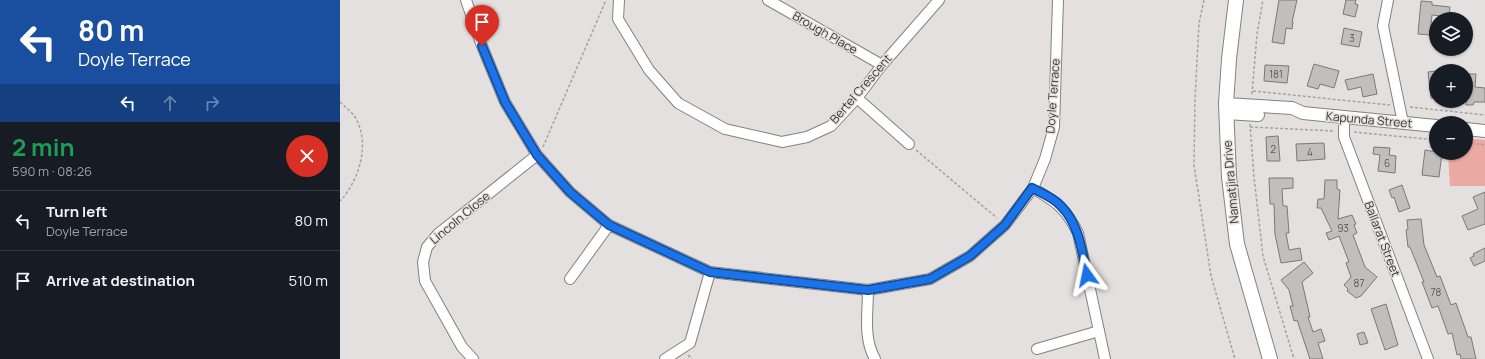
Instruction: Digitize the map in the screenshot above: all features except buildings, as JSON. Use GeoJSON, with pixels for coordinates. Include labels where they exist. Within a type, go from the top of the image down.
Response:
{"type":"FeatureCollection","features":[{"type":"Feature","properties":{"kind":"main road","name":"Namatjira Drive"},"geometry":{"type":"LineString","coordinates":[[1236,0],[1229,59],[1226,109],[1228,177],[1237,244],[1270,359]]}},
{"type":"Feature","properties":{"kind":"street","name":"Doyle Terrace"},"geometry":{"type":"LineString","coordinates":[[466,0],[482,46],[505,102],[537,155],[570,192],[609,225],[710,272],[868,290],[930,279],[970,256],[1005,225],[1032,188],[1045,159],[1054,127],[1058,0]]}},
{"type":"Feature","properties":{"kind":"street","name":"Bertel Crescent"},"geometry":{"type":"LineString","coordinates":[[619,0],[618,20],[650,70],[678,103],[725,129],[782,142],[807,137],[831,126],[857,98],[882,65],[939,0]]}},
{"type":"Feature","properties":{"kind":"street","name":"Brough Place"},"geometry":{"type":"LineString","coordinates":[[768,0],[882,65]]}},
{"type":"Feature","properties":{"kind":"street"},"geometry":{"type":"LineString","coordinates":[[1388,0],[1383,26],[1398,106],[1403,123]]}},
{"type":"Feature","properties":{"kind":"street"},"geometry":{"type":"LineString","coordinates":[[857,98],[909,144]]}},
{"type":"Feature","properties":{"kind":"street","name":"Kapunda Street"},"geometry":{"type":"LineString","coordinates":[[1226,109],[1292,108],[1303,113],[1429,125]]}},
{"type":"Feature","properties":{"kind":"street","name":"Ballarat Street"},"geometry":{"type":"LineString","coordinates":[[1344,117],[1344,137],[1428,359]]}},
{"type":"Feature","properties":{"kind":"street"},"geometry":{"type":"LineString","coordinates":[[1473,130],[1485,131]]}},
{"type":"Feature","properties":{"kind":"street","name":"Lincoln Close"},"geometry":{"type":"LineString","coordinates":[[472,359],[462,347],[425,281],[423,262],[427,247],[438,234],[537,155]]}},
{"type":"Feature","properties":{"kind":"street"},"geometry":{"type":"LineString","coordinates":[[1032,188],[1061,205],[1078,233],[1106,359]]}},
{"type":"Feature","properties":{"kind":"street"},"geometry":{"type":"LineString","coordinates":[[570,279],[609,225]]}},
{"type":"Feature","properties":{"kind":"street"},"geometry":{"type":"LineString","coordinates":[[665,359],[690,343],[710,272]]}},
{"type":"Feature","properties":{"kind":"street"},"geometry":{"type":"LineString","coordinates":[[868,290],[867,333],[869,349],[875,359]]}},
{"type":"Feature","properties":{"kind":"street"},"geometry":{"type":"LineString","coordinates":[[1037,348],[1099,331]]}},
{"type":"Feature","properties":{"kind":"path"},"geometry":{"type":"LineString","coordinates":[[537,155],[542,149],[606,0]]}},
{"type":"Feature","properties":{"kind":"path"},"geometry":{"type":"LineString","coordinates":[[1204,0],[1199,23],[1195,99],[1194,165],[1211,276],[1235,359]]}},
{"type":"Feature","properties":{"kind":"path"},"geometry":{"type":"LineString","coordinates":[[1262,0],[1257,34],[1253,91],[1485,115]]}},
{"type":"Feature","properties":{"kind":"path"},"geometry":{"type":"LineString","coordinates":[[340,102],[355,117],[361,131],[362,146],[360,162],[355,180],[348,192],[340,201]]}},
{"type":"Feature","properties":{"kind":"path"},"geometry":{"type":"LineString","coordinates":[[1250,127],[1263,256],[1294,359]]}},
{"type":"Feature","properties":{"kind":"path"},"geometry":{"type":"LineString","coordinates":[[1473,143],[1485,144]]}},
{"type":"Feature","properties":{"kind":"path"},"geometry":{"type":"LineString","coordinates":[[909,144],[1005,225]]}},
{"type":"Feature","properties":{"kind":"shaded area"},"geometry":{"type":"Polygon","coordinates":[[[1473,139],[1485,140],[1485,186],[1450,186],[1448,160],[1473,160],[1473,139]]]}},
{"type":"Feature","properties":{"kind":"route"},"geometry":{"type":"LineString","coordinates":[[482,46],[505,102],[537,155],[570,192],[609,225],[710,272],[868,290],[930,279],[970,256],[1005,225],[1032,188],[1061,205],[1069,216],[1078,233],[1087,275]]}}]}
